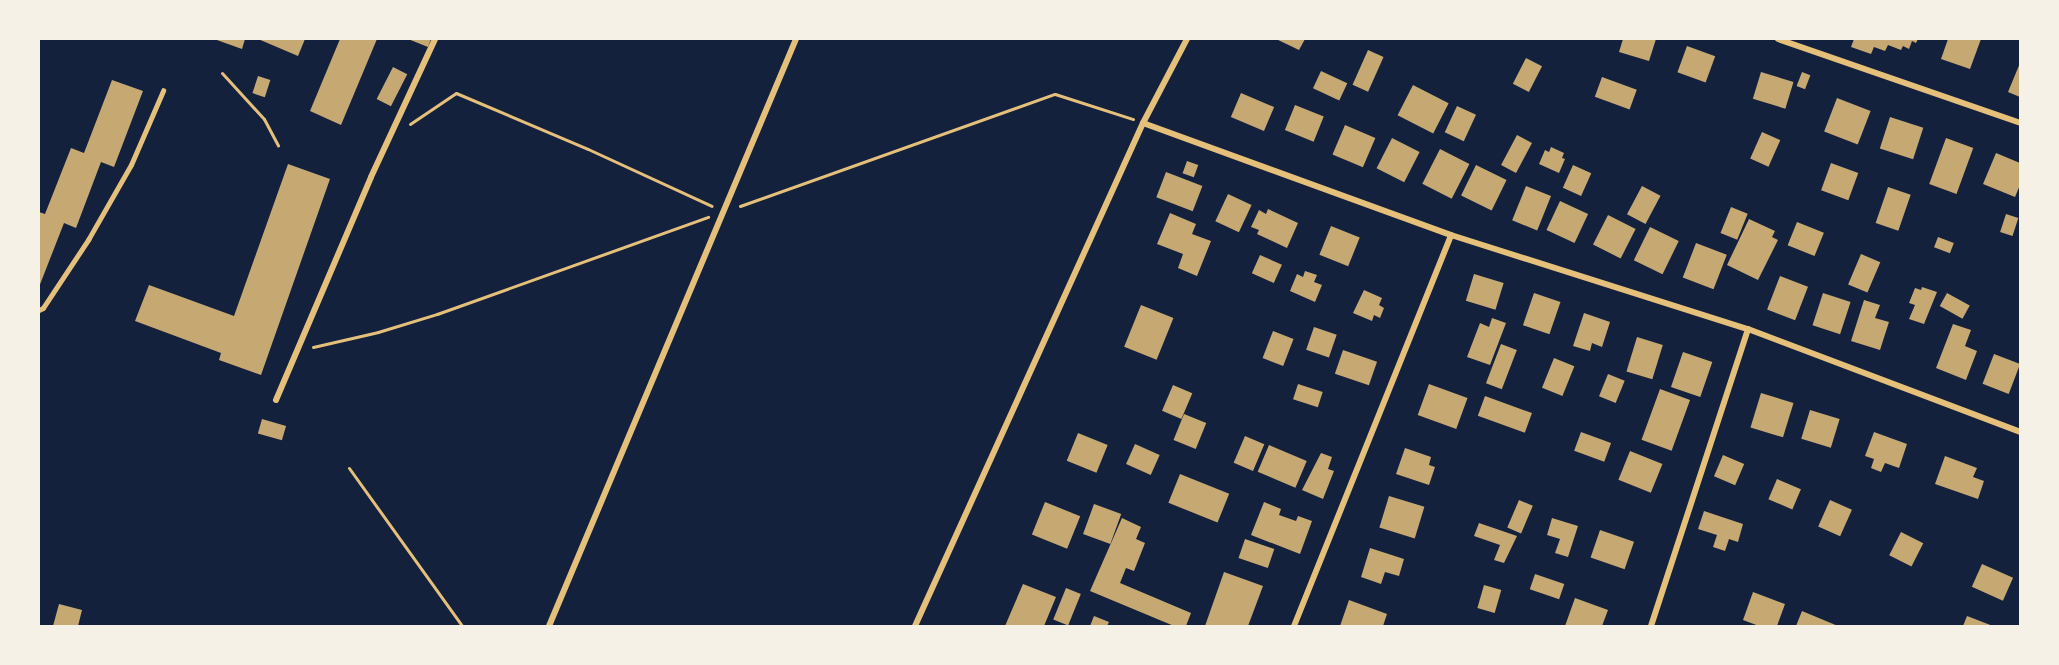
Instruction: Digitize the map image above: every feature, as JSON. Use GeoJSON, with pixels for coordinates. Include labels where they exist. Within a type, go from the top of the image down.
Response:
{"type":"FeatureCollection","features":[{"type":"Feature","properties":{"kind":"street"},"geometry":{"type":"LineString","coordinates":[[276,400],[371,177],[435,39]]}},
{"type":"Feature","properties":{"kind":"street"},"geometry":{"type":"LineString","coordinates":[[549,626],[796,39]]}},
{"type":"Feature","properties":{"kind":"street"},"geometry":{"type":"LineString","coordinates":[[915,626],[1143,123],[1187,39]]}},
{"type":"Feature","properties":{"kind":"street"},"geometry":{"type":"LineString","coordinates":[[1778,39],[2020,123]]}},
{"type":"Feature","properties":{"kind":"street"},"geometry":{"type":"LineString","coordinates":[[1143,123],[1451,235],[1748,329],[2020,432]]}},
{"type":"Feature","properties":{"kind":"street"},"geometry":{"type":"LineString","coordinates":[[1294,626],[1451,235]]}},
{"type":"Feature","properties":{"kind":"street"},"geometry":{"type":"LineString","coordinates":[[1651,626],[1748,329]]}},
{"type":"Feature","properties":{"kind":"lane"},"geometry":{"type":"LineString","coordinates":[[39,310],[43,308],[88,240],[131,165],[163,91]]}},
{"type":"Feature","properties":{"kind":"path"},"geometry":{"type":"LineString","coordinates":[[222,73],[264,120],[278,145]]}},
{"type":"Feature","properties":{"kind":"path"},"geometry":{"type":"LineString","coordinates":[[408,126],[456,93],[588,149],[723,212]]}},
{"type":"Feature","properties":{"kind":"path"},"geometry":{"type":"LineString","coordinates":[[349,468],[462,626]]}},
{"type":"Feature","properties":{"kind":"building"},"geometry":{"type":"Polygon","coordinates":[[[214,39],[245,39],[242,49],[214,39]]]}},
{"type":"Feature","properties":{"kind":"building"},"geometry":{"type":"Polygon","coordinates":[[[258,39],[305,39],[298,56],[258,39]]]}},
{"type":"Feature","properties":{"kind":"building"},"geometry":{"type":"Polygon","coordinates":[[[340,39],[377,39],[341,125],[310,111],[340,39]]]}},
{"type":"Feature","properties":{"kind":"building"},"geometry":{"type":"Polygon","coordinates":[[[408,39],[431,39],[428,47],[408,39]]]}},
{"type":"Feature","properties":{"kind":"building"},"geometry":{"type":"Polygon","coordinates":[[[1276,39],[1305,39],[1299,50],[1276,39]]]}},
{"type":"Feature","properties":{"kind":"building"},"geometry":{"type":"Polygon","coordinates":[[[1623,39],[1656,39],[1649,61],[1619,52],[1623,39]]]}},
{"type":"Feature","properties":{"kind":"building"},"geometry":{"type":"Polygon","coordinates":[[[1854,39],[1918,39],[1916,43],[1912,41],[1909,49],[1903,46],[1901,50],[1888,45],[1885,51],[1874,47],[1871,54],[1851,47],[1854,39]]]}},
{"type":"Feature","properties":{"kind":"building"},"geometry":{"type":"Polygon","coordinates":[[[1948,39],[1981,39],[1970,69],[1941,59],[1948,39]]]}},
{"type":"Feature","properties":{"kind":"building"},"geometry":{"type":"Polygon","coordinates":[[[1687,46],[1715,56],[1706,83],[1677,72],[1687,46]]]}},
{"type":"Feature","properties":{"kind":"building"},"geometry":{"type":"Polygon","coordinates":[[[1368,50],[1384,57],[1368,92],[1353,85],[1368,50]]]}},
{"type":"Feature","properties":{"kind":"building"},"geometry":{"type":"Polygon","coordinates":[[[1526,58],[1542,66],[1529,92],[1513,84],[1526,58]]]}},
{"type":"Feature","properties":{"kind":"building"},"geometry":{"type":"Polygon","coordinates":[[[2020,63],[2020,97],[2008,92],[2020,63]]]}},
{"type":"Feature","properties":{"kind":"building"},"geometry":{"type":"Polygon","coordinates":[[[393,67],[407,74],[391,106],[377,99],[393,67]]]}},
{"type":"Feature","properties":{"kind":"building"},"geometry":{"type":"Polygon","coordinates":[[[1321,71],[1347,83],[1339,100],[1313,88],[1321,71]]]}},
{"type":"Feature","properties":{"kind":"building"},"geometry":{"type":"Polygon","coordinates":[[[1761,72],[1794,82],[1785,109],[1753,99],[1761,72]]]}},
{"type":"Feature","properties":{"kind":"building"},"geometry":{"type":"Polygon","coordinates":[[[1802,72],[1810,75],[1805,89],[1797,86],[1802,72]]]}},
{"type":"Feature","properties":{"kind":"building"},"geometry":{"type":"Polygon","coordinates":[[[258,76],[270,80],[265,97],[252,93],[258,76]]]}},
{"type":"Feature","properties":{"kind":"building"},"geometry":{"type":"Polygon","coordinates":[[[1602,77],[1637,90],[1630,109],[1595,97],[1602,77]]]}},
{"type":"Feature","properties":{"kind":"building"},"geometry":{"type":"Polygon","coordinates":[[[112,80],[143,91],[114,167],[101,162],[76,228],[64,223],[39,287],[39,212],[45,214],[71,148],[84,153],[112,80]]]}},
{"type":"Feature","properties":{"kind":"building"},"geometry":{"type":"Polygon","coordinates":[[[1413,85],[1449,103],[1433,133],[1398,115],[1413,85]]]}},
{"type":"Feature","properties":{"kind":"building"},"geometry":{"type":"Polygon","coordinates":[[[1241,93],[1274,107],[1264,131],[1231,117],[1241,93]]]}},
{"type":"Feature","properties":{"kind":"building"},"geometry":{"type":"Polygon","coordinates":[[[1837,98],[1871,111],[1858,145],[1824,132],[1837,98]]]}},
{"type":"Feature","properties":{"kind":"building"},"geometry":{"type":"Polygon","coordinates":[[[1295,105],[1324,117],[1314,142],[1285,130],[1295,105]]]}},
{"type":"Feature","properties":{"kind":"building"},"geometry":{"type":"Polygon","coordinates":[[[1457,106],[1476,115],[1464,141],[1445,132],[1457,106]]]}},
{"type":"Feature","properties":{"kind":"building"},"geometry":{"type":"Polygon","coordinates":[[[1890,117],[1923,128],[1913,159],[1880,148],[1890,117]]]}},
{"type":"Feature","properties":{"kind":"building"},"geometry":{"type":"Polygon","coordinates":[[[1345,125],[1375,138],[1363,167],[1332,154],[1345,125]]]}},
{"type":"Feature","properties":{"kind":"building"},"geometry":{"type":"Polygon","coordinates":[[[1762,132],[1780,140],[1768,167],[1750,158],[1762,132]]]}},
{"type":"Feature","properties":{"kind":"building"},"geometry":{"type":"Polygon","coordinates":[[[1517,135],[1532,143],[1516,173],[1501,165],[1517,135]]]}},
{"type":"Feature","properties":{"kind":"building"},"geometry":{"type":"Polygon","coordinates":[[[1392,138],[1420,152],[1404,182],[1377,168],[1392,138]]]}},
{"type":"Feature","properties":{"kind":"building"},"geometry":{"type":"Polygon","coordinates":[[[1946,138],[1973,148],[1956,194],[1929,184],[1946,138]]]}},
{"type":"Feature","properties":{"kind":"building"},"geometry":{"type":"Polygon","coordinates":[[[1551,147],[1564,153],[1562,158],[1565,159],[1559,173],[1539,164],[1545,150],[1549,152],[1551,147]]]}},
{"type":"Feature","properties":{"kind":"building"},"geometry":{"type":"Polygon","coordinates":[[[1440,149],[1469,164],[1452,199],[1422,184],[1440,149]]]}},
{"type":"Feature","properties":{"kind":"building"},"geometry":{"type":"Polygon","coordinates":[[[1996,153],[2020,163],[2020,185],[2015,197],[1983,184],[1996,153]]]}},
{"type":"Feature","properties":{"kind":"building"},"geometry":{"type":"Polygon","coordinates":[[[1187,161],[1198,165],[1194,177],[1183,173],[1187,161]]]}},
{"type":"Feature","properties":{"kind":"building"},"geometry":{"type":"Polygon","coordinates":[[[1831,163],[1858,173],[1848,200],[1821,190],[1831,163]]]}},
{"type":"Feature","properties":{"kind":"building"},"geometry":{"type":"Polygon","coordinates":[[[288,164],[330,179],[261,375],[219,360],[221,353],[135,321],[149,285],[234,316],[288,164]]]}},
{"type":"Feature","properties":{"kind":"building"},"geometry":{"type":"Polygon","coordinates":[[[1476,165],[1507,180],[1492,210],[1461,196],[1476,165]]]}},
{"type":"Feature","properties":{"kind":"building"},"geometry":{"type":"Polygon","coordinates":[[[1573,165],[1591,173],[1581,196],[1563,188],[1573,165]]]}},
{"type":"Feature","properties":{"kind":"building"},"geometry":{"type":"Polygon","coordinates":[[[1166,172],[1202,186],[1193,211],[1156,197],[1166,172]]]}},
{"type":"Feature","properties":{"kind":"building"},"geometry":{"type":"Polygon","coordinates":[[[1526,186],[1551,196],[1537,230],[1512,220],[1526,186]]]}},
{"type":"Feature","properties":{"kind":"building"},"geometry":{"type":"Polygon","coordinates":[[[1642,186],[1661,196],[1646,224],[1627,214],[1642,186]]]}},
{"type":"Feature","properties":{"kind":"building"},"geometry":{"type":"Polygon","coordinates":[[[1888,187],[1911,195],[1898,231],[1876,223],[1888,187]]]}},
{"type":"Feature","properties":{"kind":"building"},"geometry":{"type":"Polygon","coordinates":[[[1228,194],[1252,205],[1239,232],[1215,221],[1228,194]]]}},
{"type":"Feature","properties":{"kind":"building"},"geometry":{"type":"Polygon","coordinates":[[[1560,201],[1588,214],[1575,243],[1546,230],[1560,201]]]}},
{"type":"Feature","properties":{"kind":"building"},"geometry":{"type":"Polygon","coordinates":[[[1731,207],[1748,214],[1737,240],[1721,233],[1731,207]]]}},
{"type":"Feature","properties":{"kind":"building"},"geometry":{"type":"Polygon","coordinates":[[[1268,209],[1298,223],[1287,248],[1257,234],[1259,230],[1251,227],[1259,210],[1266,214],[1268,209]]]}},
{"type":"Feature","properties":{"kind":"building"},"geometry":{"type":"Polygon","coordinates":[[[1170,213],[1196,224],[1192,234],[1211,241],[1197,276],[1178,268],[1183,254],[1157,244],[1170,213]]]}},
{"type":"Feature","properties":{"kind":"building"},"geometry":{"type":"Polygon","coordinates":[[[2006,214],[2018,218],[2012,236],[2000,232],[2006,214]]]}},
{"type":"Feature","properties":{"kind":"building"},"geometry":{"type":"Polygon","coordinates":[[[1608,215],[1636,229],[1621,258],[1593,244],[1608,215]]]}},
{"type":"Feature","properties":{"kind":"building"},"geometry":{"type":"Polygon","coordinates":[[[1749,219],[1775,231],[1772,237],[1778,240],[1758,280],[1727,265],[1749,219]]]}},
{"type":"Feature","properties":{"kind":"building"},"geometry":{"type":"Polygon","coordinates":[[[1797,222],[1824,233],[1815,256],[1788,245],[1797,222]]]}},
{"type":"Feature","properties":{"kind":"building"},"geometry":{"type":"Polygon","coordinates":[[[1331,226],[1360,238],[1348,266],[1319,255],[1331,226]]]}},
{"type":"Feature","properties":{"kind":"building"},"geometry":{"type":"Polygon","coordinates":[[[1650,227],[1679,241],[1663,274],[1634,260],[1650,227]]]}},
{"type":"Feature","properties":{"kind":"building"},"geometry":{"type":"Polygon","coordinates":[[[1938,237],[1954,243],[1950,253],[1934,247],[1938,237]]]}},
{"type":"Feature","properties":{"kind":"building"},"geometry":{"type":"Polygon","coordinates":[[[1696,243],[1727,255],[1714,289],[1683,278],[1696,243]]]}},
{"type":"Feature","properties":{"kind":"building"},"geometry":{"type":"Polygon","coordinates":[[[1861,254],[1880,262],[1867,293],[1848,284],[1861,254]]]}},
{"type":"Feature","properties":{"kind":"building"},"geometry":{"type":"Polygon","coordinates":[[[1260,255],[1282,265],[1274,283],[1252,273],[1260,255]]]}},
{"type":"Feature","properties":{"kind":"building"},"geometry":{"type":"Polygon","coordinates":[[[1305,271],[1317,275],[1314,282],[1322,285],[1315,302],[1290,291],[1297,274],[1303,277],[1305,271]]]}},
{"type":"Feature","properties":{"kind":"building"},"geometry":{"type":"Polygon","coordinates":[[[1474,274],[1504,283],[1495,310],[1466,301],[1474,274]]]}},
{"type":"Feature","properties":{"kind":"building"},"geometry":{"type":"Polygon","coordinates":[[[1780,276],[1808,287],[1795,320],[1767,310],[1780,276]]]}},
{"type":"Feature","properties":{"kind":"building"},"geometry":{"type":"Polygon","coordinates":[[[1922,287],[1937,292],[1924,324],[1909,319],[1915,305],[1909,303],[1915,288],[1921,290],[1922,287]]]}},
{"type":"Feature","properties":{"kind":"building"},"geometry":{"type":"Polygon","coordinates":[[[1364,290],[1382,298],[1379,305],[1384,308],[1380,318],[1374,315],[1372,321],[1353,313],[1364,290]]]}},
{"type":"Feature","properties":{"kind":"building"},"geometry":{"type":"Polygon","coordinates":[[[1534,293],[1560,302],[1549,334],[1523,325],[1534,293]]]}},
{"type":"Feature","properties":{"kind":"building"},"geometry":{"type":"Polygon","coordinates":[[[1823,293],[1851,302],[1840,334],[1812,325],[1823,293]]]}},
{"type":"Feature","properties":{"kind":"building"},"geometry":{"type":"Polygon","coordinates":[[[1947,293],[1970,306],[1962,319],[1940,306],[1947,293]]]}},
{"type":"Feature","properties":{"kind":"building"},"geometry":{"type":"Polygon","coordinates":[[[1864,300],[1880,305],[1875,318],[1889,322],[1880,350],[1851,341],[1864,300]]]}},
{"type":"Feature","properties":{"kind":"building"},"geometry":{"type":"Polygon","coordinates":[[[1141,305],[1173,318],[1157,360],[1124,347],[1141,305]]]}},
{"type":"Feature","properties":{"kind":"building"},"geometry":{"type":"Polygon","coordinates":[[[1584,313],[1610,322],[1602,347],[1592,343],[1590,351],[1573,346],[1584,313]]]}},
{"type":"Feature","properties":{"kind":"building"},"geometry":{"type":"Polygon","coordinates":[[[1492,318],[1506,323],[1490,365],[1467,357],[1480,323],[1489,327],[1492,318]]]}},
{"type":"Feature","properties":{"kind":"building"},"geometry":{"type":"Polygon","coordinates":[[[1953,324],[1971,330],[1965,346],[1977,351],[1966,380],[1936,368],[1953,324]]]}},
{"type":"Feature","properties":{"kind":"building"},"geometry":{"type":"Polygon","coordinates":[[[1314,327],[1337,335],[1329,358],[1306,350],[1314,327]]]}},
{"type":"Feature","properties":{"kind":"building"},"geometry":{"type":"Polygon","coordinates":[[[1273,331],[1294,339],[1283,366],[1263,358],[1273,331]]]}},
{"type":"Feature","properties":{"kind":"building"},"geometry":{"type":"Polygon","coordinates":[[[1637,337],[1663,345],[1652,379],[1626,371],[1637,337]]]}},
{"type":"Feature","properties":{"kind":"building"},"geometry":{"type":"Polygon","coordinates":[[[1501,344],[1517,350],[1502,389],[1486,383],[1501,344]]]}},
{"type":"Feature","properties":{"kind":"building"},"geometry":{"type":"Polygon","coordinates":[[[1343,350],[1377,362],[1369,385],[1335,374],[1343,350]]]}},
{"type":"Feature","properties":{"kind":"building"},"geometry":{"type":"Polygon","coordinates":[[[1683,352],[1712,362],[1700,397],[1671,387],[1683,352]]]}},
{"type":"Feature","properties":{"kind":"building"},"geometry":{"type":"Polygon","coordinates":[[[1994,354],[2020,364],[2009,394],[1983,384],[1994,354]]]}},
{"type":"Feature","properties":{"kind":"building"},"geometry":{"type":"Polygon","coordinates":[[[1554,358],[1574,366],[1562,396],[1542,388],[1554,358]]]}},
{"type":"Feature","properties":{"kind":"building"},"geometry":{"type":"Polygon","coordinates":[[[1608,374],[1625,381],[1616,403],[1599,396],[1608,374]]]}},
{"type":"Feature","properties":{"kind":"building"},"geometry":{"type":"Polygon","coordinates":[[[1298,384],[1323,392],[1318,407],[1293,399],[1298,384]]]}},
{"type":"Feature","properties":{"kind":"building"},"geometry":{"type":"Polygon","coordinates":[[[1429,384],[1468,398],[1456,429],[1418,415],[1429,384]]]}},
{"type":"Feature","properties":{"kind":"building"},"geometry":{"type":"Polygon","coordinates":[[[1173,385],[1192,393],[1181,419],[1162,411],[1173,385]]]}},
{"type":"Feature","properties":{"kind":"building"},"geometry":{"type":"Polygon","coordinates":[[[1660,389],[1690,400],[1672,451],[1642,440],[1660,389]]]}},
{"type":"Feature","properties":{"kind":"building"},"geometry":{"type":"Polygon","coordinates":[[[1761,393],[1794,403],[1783,437],[1750,427],[1761,393]]]}},
{"type":"Feature","properties":{"kind":"building"},"geometry":{"type":"Polygon","coordinates":[[[1485,396],[1532,413],[1525,433],[1478,416],[1485,396]]]}},
{"type":"Feature","properties":{"kind":"building"},"geometry":{"type":"Polygon","coordinates":[[[1810,410],[1840,419],[1831,448],[1801,439],[1810,410]]]}},
{"type":"Feature","properties":{"kind":"building"},"geometry":{"type":"Polygon","coordinates":[[[1184,414],[1206,423],[1196,449],[1174,440],[1184,414]]]}},
{"type":"Feature","properties":{"kind":"building"},"geometry":{"type":"Polygon","coordinates":[[[262,419],[286,426],[282,440],[258,433],[262,419]]]}},
{"type":"Feature","properties":{"kind":"building"},"geometry":{"type":"Polygon","coordinates":[[[1581,432],[1611,443],[1604,462],[1574,451],[1581,432]]]}},
{"type":"Feature","properties":{"kind":"building"},"geometry":{"type":"Polygon","coordinates":[[[1874,432],[1907,444],[1899,468],[1885,463],[1881,472],[1871,468],[1874,459],[1865,456],[1874,432]]]}},
{"type":"Feature","properties":{"kind":"building"},"geometry":{"type":"Polygon","coordinates":[[[1078,433],[1108,445],[1096,473],[1067,461],[1078,433]]]}},
{"type":"Feature","properties":{"kind":"building"},"geometry":{"type":"Polygon","coordinates":[[[1245,436],[1264,444],[1253,471],[1234,463],[1245,436]]]}},
{"type":"Feature","properties":{"kind":"building"},"geometry":{"type":"Polygon","coordinates":[[[1135,444],[1160,455],[1151,475],[1126,464],[1135,444]]]}},
{"type":"Feature","properties":{"kind":"building"},"geometry":{"type":"Polygon","coordinates":[[[1269,445],[1307,461],[1295,488],[1258,472],[1269,445]]]}},
{"type":"Feature","properties":{"kind":"building"},"geometry":{"type":"Polygon","coordinates":[[[1405,448],[1431,457],[1429,465],[1435,467],[1429,485],[1396,474],[1405,448]]]}},
{"type":"Feature","properties":{"kind":"building"},"geometry":{"type":"Polygon","coordinates":[[[1630,451],[1662,464],[1651,493],[1618,480],[1630,451]]]}},
{"type":"Feature","properties":{"kind":"building"},"geometry":{"type":"Polygon","coordinates":[[[1321,453],[1332,457],[1328,469],[1334,471],[1323,499],[1302,490],[1321,453]]]}},
{"type":"Feature","properties":{"kind":"building"},"geometry":{"type":"Polygon","coordinates":[[[1723,455],[1744,464],[1735,485],[1714,476],[1723,455]]]}},
{"type":"Feature","properties":{"kind":"building"},"geometry":{"type":"Polygon","coordinates":[[[1945,456],[1977,468],[1973,477],[1984,481],[1978,499],[1935,484],[1945,456]]]}},
{"type":"Feature","properties":{"kind":"building"},"geometry":{"type":"Polygon","coordinates":[[[1180,474],[1229,494],[1218,523],[1168,503],[1180,474]]]}},
{"type":"Feature","properties":{"kind":"building"},"geometry":{"type":"Polygon","coordinates":[[[1777,479],[1801,489],[1792,509],[1768,499],[1777,479]]]}},
{"type":"Feature","properties":{"kind":"building"},"geometry":{"type":"Polygon","coordinates":[[[1389,496],[1424,507],[1415,538],[1379,528],[1389,496]]]}},
{"type":"Feature","properties":{"kind":"building"},"geometry":{"type":"Polygon","coordinates":[[[1519,500],[1533,506],[1521,533],[1507,528],[1519,500]]]}},
{"type":"Feature","properties":{"kind":"building"},"geometry":{"type":"Polygon","coordinates":[[[1830,500],[1852,510],[1840,536],[1818,526],[1830,500]]]}},
{"type":"Feature","properties":{"kind":"building"},"geometry":{"type":"Polygon","coordinates":[[[1045,502],[1080,516],[1067,549],[1032,534],[1045,502]]]}},
{"type":"Feature","properties":{"kind":"building"},"geometry":{"type":"Polygon","coordinates":[[[1264,502],[1281,509],[1279,515],[1296,521],[1298,516],[1312,521],[1300,554],[1251,535],[1264,502]]]}},
{"type":"Feature","properties":{"kind":"building"},"geometry":{"type":"Polygon","coordinates":[[[1094,504],[1121,514],[1110,544],[1083,534],[1094,504]]]}},
{"type":"Feature","properties":{"kind":"building"},"geometry":{"type":"Polygon","coordinates":[[[1704,511],[1743,524],[1738,542],[1729,539],[1725,551],[1713,547],[1717,535],[1698,529],[1704,511]]]}},
{"type":"Feature","properties":{"kind":"building"},"geometry":{"type":"Polygon","coordinates":[[[1122,518],[1141,527],[1136,539],[1145,543],[1134,571],[1126,568],[1120,583],[1191,613],[1186,626],[1174,626],[1090,591],[1122,518]]]}},
{"type":"Feature","properties":{"kind":"building"},"geometry":{"type":"Polygon","coordinates":[[[1552,518],[1578,526],[1568,557],[1555,553],[1560,539],[1547,535],[1552,518]]]}},
{"type":"Feature","properties":{"kind":"building"},"geometry":{"type":"Polygon","coordinates":[[[1479,523],[1517,536],[1504,563],[1494,560],[1500,545],[1474,536],[1479,523]]]}},
{"type":"Feature","properties":{"kind":"building"},"geometry":{"type":"Polygon","coordinates":[[[1600,530],[1634,542],[1625,569],[1591,557],[1600,530]]]}},
{"type":"Feature","properties":{"kind":"building"},"geometry":{"type":"Polygon","coordinates":[[[1901,532],[1923,543],[1911,567],[1889,555],[1901,532]]]}},
{"type":"Feature","properties":{"kind":"building"},"geometry":{"type":"Polygon","coordinates":[[[1245,539],[1274,549],[1268,568],[1238,558],[1245,539]]]}},
{"type":"Feature","properties":{"kind":"building"},"geometry":{"type":"Polygon","coordinates":[[[1370,548],[1404,559],[1399,576],[1385,572],[1381,584],[1361,577],[1370,548]]]}},
{"type":"Feature","properties":{"kind":"building"},"geometry":{"type":"Polygon","coordinates":[[[1982,564],[2013,578],[2003,601],[1972,587],[1982,564]]]}},
{"type":"Feature","properties":{"kind":"building"},"geometry":{"type":"Polygon","coordinates":[[[1224,572],[1263,586],[1248,626],[1205,626],[1224,572]]]}},
{"type":"Feature","properties":{"kind":"building"},"geometry":{"type":"Polygon","coordinates":[[[1535,574],[1564,584],[1559,599],[1530,589],[1535,574]]]}},
{"type":"Feature","properties":{"kind":"building"},"geometry":{"type":"Polygon","coordinates":[[[1023,584],[1056,597],[1044,626],[1005,626],[1023,584]]]}},
{"type":"Feature","properties":{"kind":"building"},"geometry":{"type":"Polygon","coordinates":[[[1484,585],[1501,590],[1495,613],[1477,608],[1484,585]]]}},
{"type":"Feature","properties":{"kind":"building"},"geometry":{"type":"Polygon","coordinates":[[[1066,588],[1081,594],[1068,626],[1053,620],[1066,588]]]}},
{"type":"Feature","properties":{"kind":"building"},"geometry":{"type":"Polygon","coordinates":[[[1753,592],[1785,604],[1777,626],[1759,626],[1743,620],[1753,592]]]}},
{"type":"Feature","properties":{"kind":"building"},"geometry":{"type":"Polygon","coordinates":[[[1575,598],[1608,610],[1602,626],[1565,626],[1575,598]]]}},
{"type":"Feature","properties":{"kind":"building"},"geometry":{"type":"Polygon","coordinates":[[[1349,600],[1387,614],[1383,626],[1340,626],[1349,600]]]}},
{"type":"Feature","properties":{"kind":"building"},"geometry":{"type":"Polygon","coordinates":[[[59,604],[82,610],[78,626],[53,626],[59,604]]]}},
{"type":"Feature","properties":{"kind":"building"},"geometry":{"type":"Polygon","coordinates":[[[1802,611],[1838,626],[1796,626],[1802,611]]]}},
{"type":"Feature","properties":{"kind":"building"},"geometry":{"type":"Polygon","coordinates":[[[1094,616],[1109,622],[1107,626],[1090,626],[1094,616]]]}},
{"type":"Feature","properties":{"kind":"building"},"geometry":{"type":"Polygon","coordinates":[[[1967,616],[1993,626],[1963,626],[1967,616]]]}}]}
